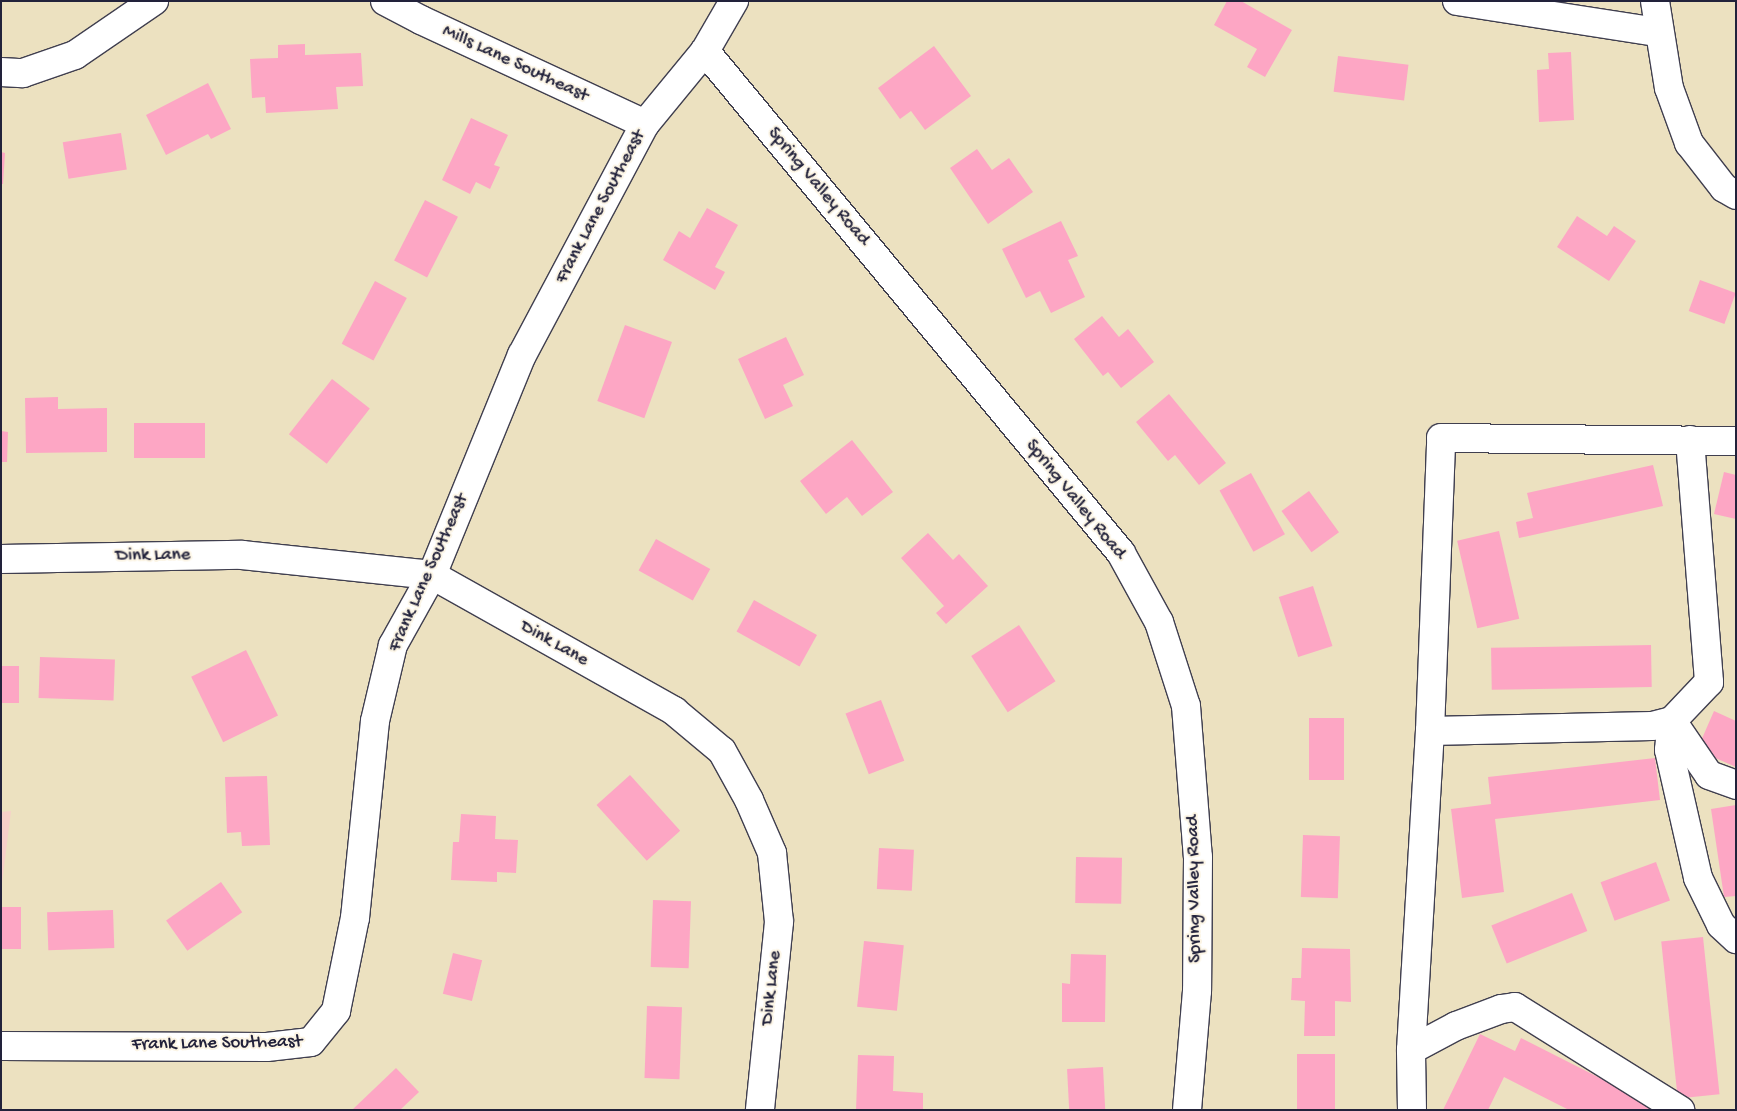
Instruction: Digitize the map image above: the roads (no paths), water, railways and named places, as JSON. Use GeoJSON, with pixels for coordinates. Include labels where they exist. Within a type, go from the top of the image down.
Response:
{"type":"FeatureCollection","features":[{"type":"Feature","properties":{"kind":"street"},"geometry":{"type":"LineString","coordinates":[[1,72],[24,73],[74,55],[154,1]]}},
{"type":"Feature","properties":{"kind":"street","name":"Mills Lane Southeast"},"geometry":{"type":"LineString","coordinates":[[386,1],[421,20],[645,124]]}},
{"type":"Feature","properties":{"kind":"street","name":"Frank Lane Southeast"},"geometry":{"type":"LineString","coordinates":[[1,1046],[267,1047],[311,1042],[336,1010],[355,918],[375,721],[394,645],[432,575],[522,355],[645,124],[705,52],[734,1]]}},
{"type":"Feature","properties":{"kind":"street"},"geometry":{"type":"LineString","coordinates":[[1457,1],[1658,32]]}},
{"type":"Feature","properties":{"kind":"street"},"geometry":{"type":"LineString","coordinates":[[1655,1],[1658,32],[1669,88],[1689,143],[1724,188],[1736,195]]}},
{"type":"Feature","properties":{"kind":"street","name":"Spring Valley Road"},"geometry":{"type":"LineString","coordinates":[[705,52],[1121,553],[1159,622],[1186,706],[1198,857],[1196,991],[1187,1110]]}},
{"type":"Feature","properties":{"kind":"street"},"geometry":{"type":"LineString","coordinates":[[1412,1110],[1411,1050],[1430,731],[1441,438],[1736,441]]}},
{"type":"Feature","properties":{"kind":"street"},"geometry":{"type":"LineString","coordinates":[[1430,731],[1652,726],[1672,721],[1709,682],[1690,440]]}},
{"type":"Feature","properties":{"kind":"street","name":"Dink Lane"},"geometry":{"type":"LineString","coordinates":[[1,559],[242,555],[432,575],[674,711],[722,751],[749,800],[772,853],[779,922],[760,1110]]}},
{"type":"Feature","properties":{"kind":"street"},"geometry":{"type":"LineString","coordinates":[[1672,721],[1709,775],[1736,785]]}},
{"type":"Feature","properties":{"kind":"street"},"geometry":{"type":"LineString","coordinates":[[1672,721],[1669,750],[1698,878],[1721,924],[1736,939]]}},
{"type":"Feature","properties":{"kind":"street"},"geometry":{"type":"LineString","coordinates":[[1411,1050],[1465,1023],[1501,1009],[1514,1007],[1680,1110]]}}]}
